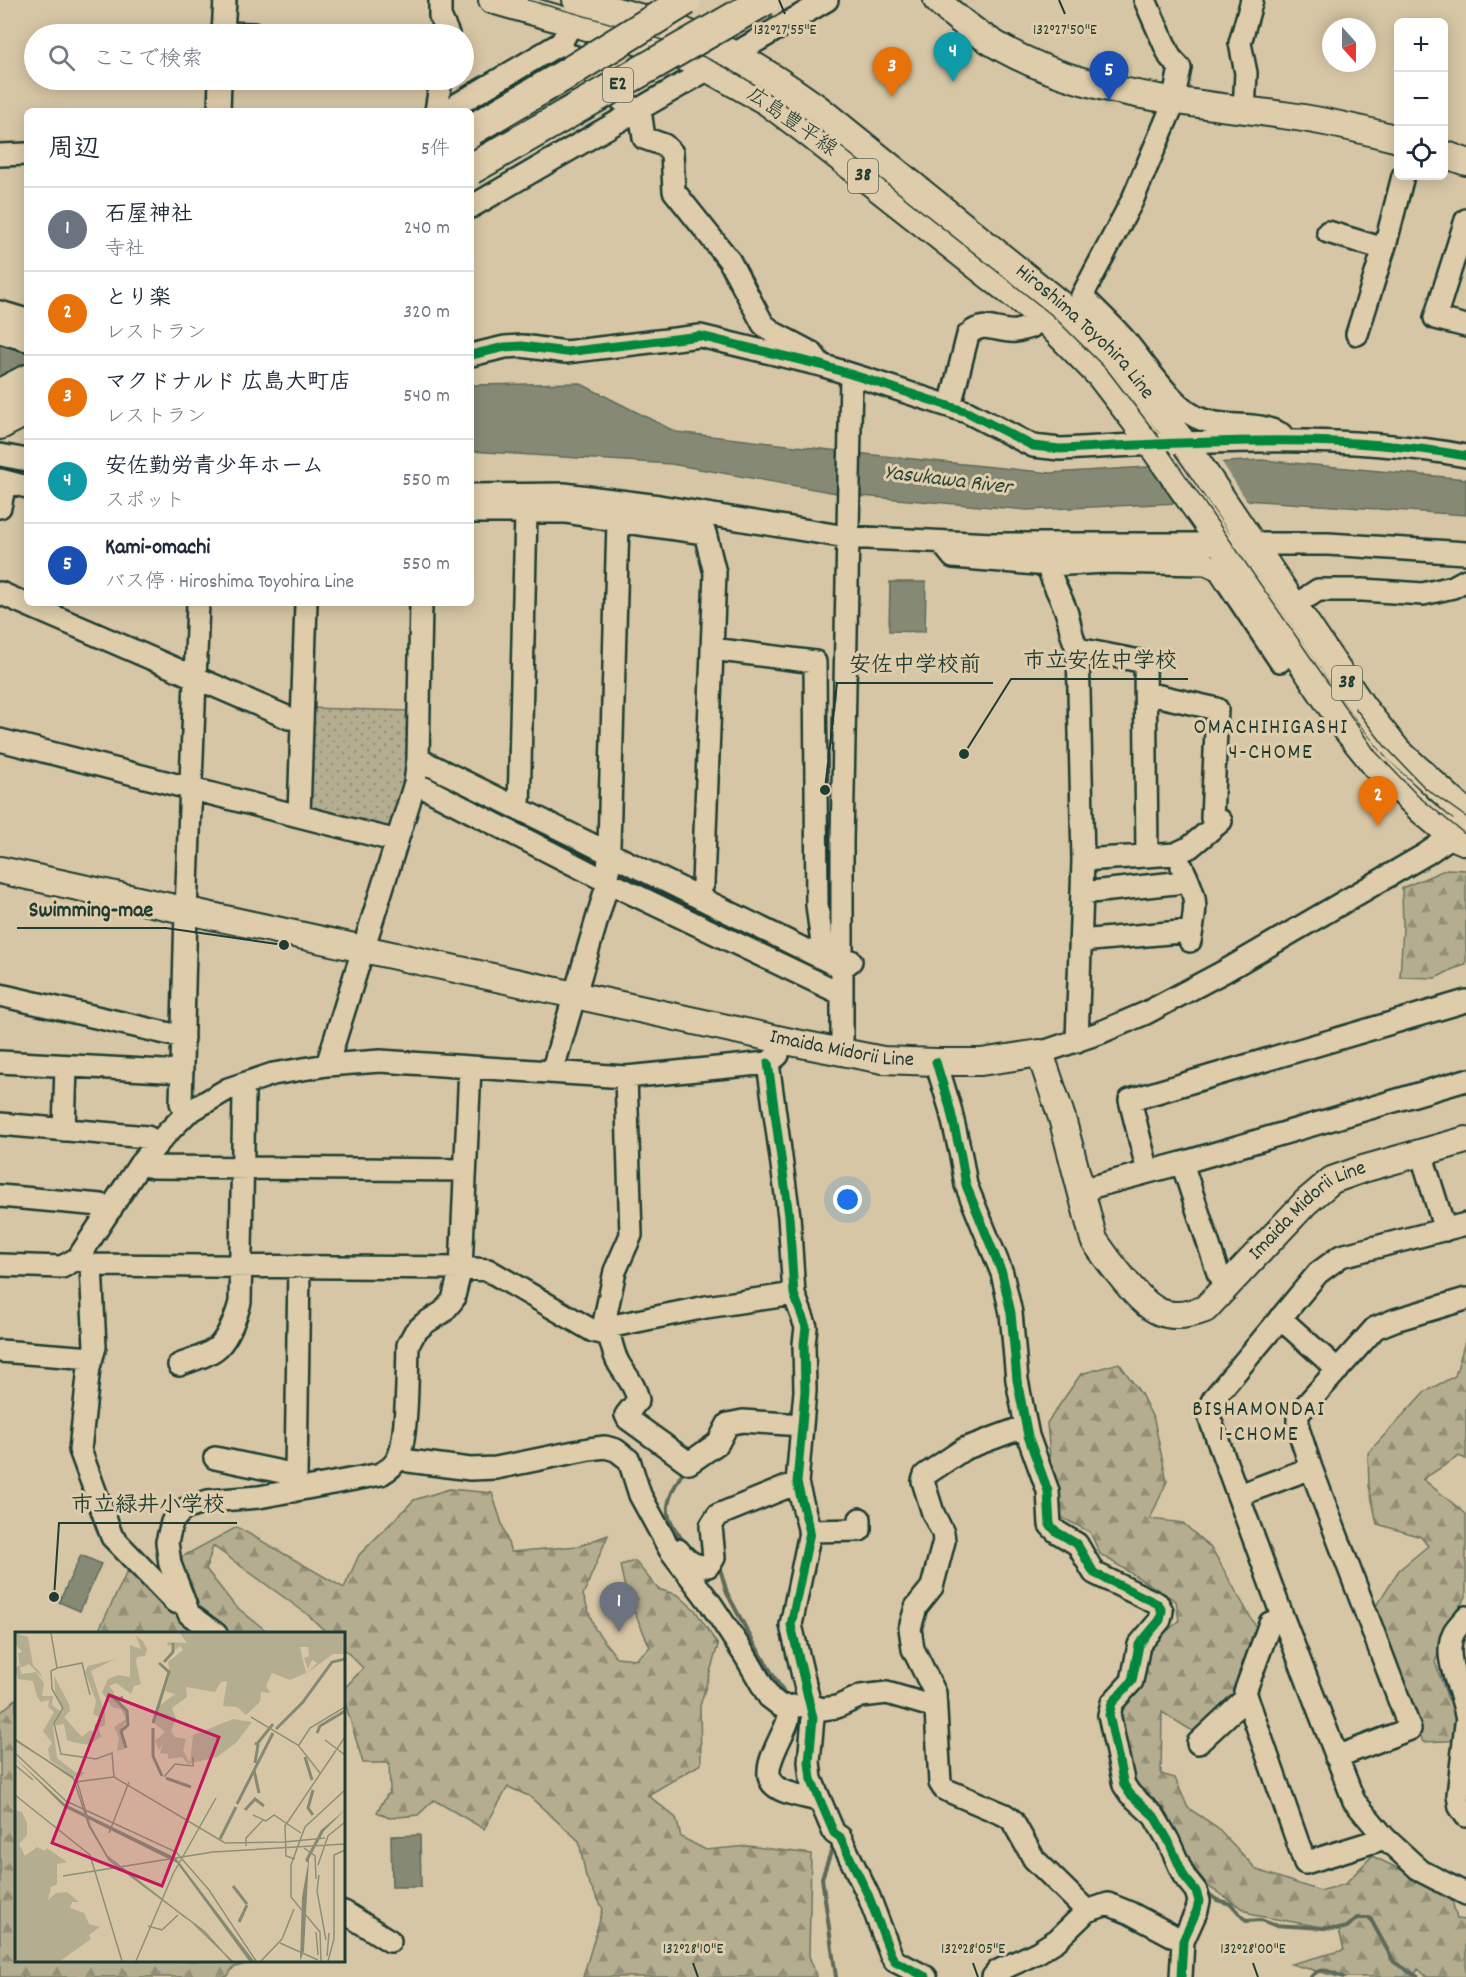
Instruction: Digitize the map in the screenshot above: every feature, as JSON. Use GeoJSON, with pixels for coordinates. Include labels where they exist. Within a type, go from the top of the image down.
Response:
{"type":"FeatureCollection","features":[{"type":"Feature","properties":{"kind":"highway","name":"E2"},"geometry":{"type":"LineString","coordinates":[[474,128],[686,0]]}},
{"type":"Feature","properties":{"kind":"highway","name":"E2"},"geometry":{"type":"LineString","coordinates":[[474,167],[765,0]]}},
{"type":"Feature","properties":{"kind":"highway"},"geometry":{"type":"LineString","coordinates":[[0,394],[24,382]]}},
{"type":"Feature","properties":{"kind":"highway"},"geometry":{"type":"LineString","coordinates":[[0,424],[24,412]]}},
{"type":"Feature","properties":{"kind":"main road","name":"広島豊平線"},"geometry":{"type":"LineString","coordinates":[[492,0],[668,50],[710,70],[767,102],[1044,319],[1100,376],[1157,452]]}},
{"type":"Feature","properties":{"kind":"main road"},"geometry":{"type":"LineString","coordinates":[[937,0],[973,32],[1009,53],[1087,84],[1173,101],[1354,127],[1394,138]]}},
{"type":"Feature","properties":{"kind":"main road","name":"Hiroshima Toyohira Line"},"geometry":{"type":"LineString","coordinates":[[570,22],[628,7],[735,55],[778,80],[819,109],[1060,304],[1121,361],[1188,449],[1362,706],[1398,751],[1466,813]]}},
{"type":"Feature","properties":{"kind":"main road"},"geometry":{"type":"LineString","coordinates":[[1448,156],[1466,162]]}},
{"type":"Feature","properties":{"kind":"main road","name":"38"},"geometry":{"type":"LineString","coordinates":[[1157,452],[1360,747],[1422,812],[1461,833]]}},
{"type":"Feature","properties":{"kind":"main road","name":"Imaida Midorii Line"},"geometry":{"type":"LineString","coordinates":[[0,870],[883,1060],[981,1062],[1040,1053],[1062,1118],[1094,1240],[1105,1258],[1136,1295],[1152,1310],[1172,1316],[1189,1315],[1205,1309],[1306,1202],[1332,1180],[1362,1169],[1466,1140]]}},
{"type":"Feature","properties":{"kind":"street"},"geometry":{"type":"LineString","coordinates":[[224,24],[225,0]]}},
{"type":"Feature","properties":{"kind":"street"},"geometry":{"type":"LineString","coordinates":[[440,0],[440,16],[444,24]]}},
{"type":"Feature","properties":{"kind":"street"},"geometry":{"type":"LineString","coordinates":[[474,205],[828,0]]}},
{"type":"Feature","properties":{"kind":"street"},"geometry":{"type":"LineString","coordinates":[[1145,0],[1170,57],[1180,68],[1173,101],[1132,201],[1080,297],[1122,337],[1174,399],[1195,417],[1218,424],[1270,428],[1290,440]]}},
{"type":"Feature","properties":{"kind":"street"},"geometry":{"type":"LineString","coordinates":[[1244,110],[1246,73],[1240,43],[1252,0]]}},
{"type":"Feature","properties":{"kind":"street"},"geometry":{"type":"LineString","coordinates":[[570,22],[567,50],[628,106],[640,110]]}},
{"type":"Feature","properties":{"kind":"street"},"geometry":{"type":"LineString","coordinates":[[450,108],[570,22]]}},
{"type":"Feature","properties":{"kind":"street"},"geometry":{"type":"LineString","coordinates":[[219,108],[220,90]]}},
{"type":"Feature","properties":{"kind":"street"},"geometry":{"type":"LineString","coordinates":[[436,108],[439,90]]}},
{"type":"Feature","properties":{"kind":"street"},"geometry":{"type":"LineString","coordinates":[[640,110],[644,138],[664,145],[672,153],[674,191],[729,260],[764,324],[774,333],[812,353],[821,365]]}},
{"type":"Feature","properties":{"kind":"street"},"geometry":{"type":"LineString","coordinates":[[0,155],[24,154]]}},
{"type":"Feature","properties":{"kind":"street"},"geometry":{"type":"LineString","coordinates":[[1357,334],[1384,249],[1402,180]]}},
{"type":"Feature","properties":{"kind":"street"},"geometry":{"type":"LineString","coordinates":[[1466,220],[1435,318],[1466,326]]}},
{"type":"Feature","properties":{"kind":"street"},"geometry":{"type":"LineString","coordinates":[[1328,232],[1384,249]]}},
{"type":"Feature","properties":{"kind":"street"},"geometry":{"type":"LineString","coordinates":[[0,312],[24,319]]}},
{"type":"Feature","properties":{"kind":"street"},"geometry":{"type":"LineString","coordinates":[[950,406],[968,335],[975,328],[1015,331],[1031,327]]}},
{"type":"Feature","properties":{"kind":"street"},"geometry":{"type":"LineString","coordinates":[[0,332],[24,339]]}},
{"type":"Feature","properties":{"kind":"street"},"geometry":{"type":"LineString","coordinates":[[474,346],[522,346],[566,352],[700,336],[821,365],[950,406],[967,412],[1033,446],[1157,452],[1290,440],[1359,444],[1466,456]]}},
{"type":"Feature","properties":{"kind":"street"},"geometry":{"type":"LineString","coordinates":[[474,354],[505,347]]}},
{"type":"Feature","properties":{"kind":"street"},"geometry":{"type":"LineString","coordinates":[[833,964],[842,843],[851,375]]}},
{"type":"Feature","properties":{"kind":"street"},"geometry":{"type":"LineString","coordinates":[[0,455],[24,459]]}},
{"type":"Feature","properties":{"kind":"street"},"geometry":{"type":"LineString","coordinates":[[0,507],[2,481],[24,486]]}},
{"type":"Feature","properties":{"kind":"street"},"geometry":{"type":"LineString","coordinates":[[474,495],[564,494],[847,533],[941,542],[1015,544],[1250,540],[1466,553]]}},
{"type":"Feature","properties":{"kind":"street"},"geometry":{"type":"LineString","coordinates":[[474,512],[566,512],[705,533],[715,573],[703,884],[697,896]]}},
{"type":"Feature","properties":{"kind":"street"},"geometry":{"type":"LineString","coordinates":[[519,809],[526,512]]}},
{"type":"Feature","properties":{"kind":"street"},"geometry":{"type":"LineString","coordinates":[[552,1072],[608,882],[618,521]]}},
{"type":"Feature","properties":{"kind":"street"},"geometry":{"type":"LineString","coordinates":[[941,542],[953,557],[1048,565],[1106,562],[1206,564],[1219,570],[1280,661]]}},
{"type":"Feature","properties":{"kind":"street"},"geometry":{"type":"LineString","coordinates":[[1048,565],[1050,575],[1067,612],[1073,641],[1078,649],[1083,860],[1077,1041]]}},
{"type":"Feature","properties":{"kind":"street"},"geometry":{"type":"LineString","coordinates":[[1309,596],[1318,590],[1423,594],[1453,587],[1466,580]]}},
{"type":"Feature","properties":{"kind":"street"},"geometry":{"type":"LineString","coordinates":[[0,593],[24,603]]}},
{"type":"Feature","properties":{"kind":"street"},"geometry":{"type":"LineString","coordinates":[[30,606],[289,718],[302,719]]}},
{"type":"Feature","properties":{"kind":"street"},"geometry":{"type":"LineString","coordinates":[[187,1113],[181,1103],[198,606]]}},
{"type":"Feature","properties":{"kind":"street"},"geometry":{"type":"LineString","coordinates":[[299,815],[306,606]]}},
{"type":"Feature","properties":{"kind":"street"},"geometry":{"type":"LineString","coordinates":[[327,1065],[415,783],[418,759],[421,606]]}},
{"type":"Feature","properties":{"kind":"street"},"geometry":{"type":"LineString","coordinates":[[712,649],[815,662],[817,905],[842,994],[842,1052]]}},
{"type":"Feature","properties":{"kind":"street"},"geometry":{"type":"LineString","coordinates":[[1078,649],[1145,662],[1147,856]]}},
{"type":"Feature","properties":{"kind":"street"},"geometry":{"type":"LineString","coordinates":[[1083,860],[1175,854],[1190,847],[1218,824],[1212,819],[1217,709],[1146,693]]}},
{"type":"Feature","properties":{"kind":"street"},"geometry":{"type":"LineString","coordinates":[[0,740],[397,841]]}},
{"type":"Feature","properties":{"kind":"street"},"geometry":{"type":"LineString","coordinates":[[418,759],[833,964]]}},
{"type":"Feature","properties":{"kind":"street"},"geometry":{"type":"LineString","coordinates":[[415,783],[608,882],[842,994]]}},
{"type":"Feature","properties":{"kind":"street"},"geometry":{"type":"LineString","coordinates":[[1040,1053],[1077,1041],[1146,1013],[1225,971],[1461,833]]}},
{"type":"Feature","properties":{"kind":"street"},"geometry":{"type":"LineString","coordinates":[[1080,941],[1191,936],[1197,905],[1192,887],[1175,854]]}},
{"type":"Feature","properties":{"kind":"street"},"geometry":{"type":"LineString","coordinates":[[1082,892],[1175,883],[1187,878]]}},
{"type":"Feature","properties":{"kind":"street"},"geometry":{"type":"LineString","coordinates":[[0,995],[183,1037]]}},
{"type":"Feature","properties":{"kind":"street"},"geometry":{"type":"LineString","coordinates":[[1148,1172],[1130,1100],[1466,1001]]}},
{"type":"Feature","properties":{"kind":"street"},"geometry":{"type":"LineString","coordinates":[[185,1603],[175,1602],[112,1537],[80,1450],[89,1367],[95,1347],[85,1261],[111,1209],[140,1164],[187,1113],[228,1089],[273,1074],[327,1065],[380,1061],[626,1077],[768,1063],[791,1042]]}},
{"type":"Feature","properties":{"kind":"street"},"geometry":{"type":"LineString","coordinates":[[0,1062],[182,1072]]}},
{"type":"Feature","properties":{"kind":"street"},"geometry":{"type":"LineString","coordinates":[[936,1062],[952,1118],[966,1185],[1002,1273],[1011,1313],[1017,1380],[1028,1436],[1048,1491],[1050,1525],[1077,1544],[1094,1573],[1158,1604],[1162,1611],[1160,1620],[1139,1645],[1132,1681],[1112,1703],[1109,1715],[1124,1785],[1130,1794],[1154,1816],[1184,1876],[1196,1891],[1197,1910],[1184,1941],[1181,1977]]}},
{"type":"Feature","properties":{"kind":"street"},"geometry":{"type":"LineString","coordinates":[[768,1063],[789,1216],[794,1294],[806,1327],[805,1391],[797,1483],[810,1531],[791,1625],[812,1705],[809,1762],[811,1779],[834,1833],[840,1837],[869,1897],[891,1956],[895,1961],[926,1977]]}},
{"type":"Feature","properties":{"kind":"street"},"geometry":{"type":"LineString","coordinates":[[64,1130],[66,1066]]}},
{"type":"Feature","properties":{"kind":"street"},"geometry":{"type":"LineString","coordinates":[[212,1630],[189,1614],[170,1564],[167,1542],[172,1522],[182,1510],[208,1501],[259,1497],[295,1483],[381,1474],[393,1467],[399,1456],[403,1438],[408,1346],[414,1332],[443,1312],[453,1300],[461,1268],[470,1067]]}},
{"type":"Feature","properties":{"kind":"street"},"geometry":{"type":"LineString","coordinates":[[598,1330],[615,1271],[631,1235],[626,1077]]}},
{"type":"Feature","properties":{"kind":"street"},"geometry":{"type":"LineString","coordinates":[[1081,1190],[1466,1080]]}},
{"type":"Feature","properties":{"kind":"street"},"geometry":{"type":"LineString","coordinates":[[179,1365],[219,1346],[237,1314],[240,1302],[244,1095],[241,1085]]}},
{"type":"Feature","properties":{"kind":"street"},"geometry":{"type":"LineString","coordinates":[[0,1124],[147,1137],[158,1143]]}},
{"type":"Feature","properties":{"kind":"street"},"geometry":{"type":"LineString","coordinates":[[1421,1153],[1445,1230]]}},
{"type":"Feature","properties":{"kind":"street"},"geometry":{"type":"LineString","coordinates":[[1182,1163],[1218,1273],[1230,1284]]}},
{"type":"Feature","properties":{"kind":"street"},"geometry":{"type":"LineString","coordinates":[[140,1164],[153,1167],[465,1170]]}},
{"type":"Feature","properties":{"kind":"street"},"geometry":{"type":"LineString","coordinates":[[0,1196],[101,1205],[111,1209]]}},
{"type":"Feature","properties":{"kind":"street"},"geometry":{"type":"LineString","coordinates":[[1466,1224],[1341,1256],[1318,1273],[1214,1398],[1208,1411],[1283,1618],[1354,1801],[1385,1838],[1421,1871],[1466,1894]]}},
{"type":"Feature","properties":{"kind":"street"},"geometry":{"type":"LineString","coordinates":[[0,1265],[62,1268],[85,1261],[488,1270],[609,1335],[618,1362],[638,1396],[638,1400],[626,1415],[628,1419],[689,1463],[718,1443],[728,1424],[743,1421],[801,1425]]}},
{"type":"Feature","properties":{"kind":"street"},"geometry":{"type":"LineString","coordinates":[[295,1483],[299,1266]]}},
{"type":"Feature","properties":{"kind":"street"},"geometry":{"type":"LineString","coordinates":[[598,1330],[706,1307],[794,1294]]}},
{"type":"Feature","properties":{"kind":"street"},"geometry":{"type":"LineString","coordinates":[[1336,1756],[1410,1729],[1311,1468],[1298,1428],[1298,1414],[1375,1329],[1395,1320],[1466,1299]]}},
{"type":"Feature","properties":{"kind":"street"},"geometry":{"type":"LineString","coordinates":[[1280,1318],[1338,1370]]}},
{"type":"Feature","properties":{"kind":"street"},"geometry":{"type":"LineString","coordinates":[[0,1351],[92,1358]]}},
{"type":"Feature","properties":{"kind":"street"},"geometry":{"type":"LineString","coordinates":[[1026,1426],[964,1449],[925,1475],[923,1482],[944,1541],[932,1587],[916,1607],[910,1628],[913,1648],[935,1693],[940,1783],[944,1789],[1012,1820],[1034,1859],[1087,1911]]}},
{"type":"Feature","properties":{"kind":"street"},"geometry":{"type":"LineString","coordinates":[[399,1456],[409,1461],[470,1469],[496,1468],[605,1447],[616,1450],[628,1460],[640,1495],[669,1550],[711,1604],[769,1697],[782,1707],[812,1705],[822,1709],[837,1707],[861,1696],[887,1693],[935,1707]]}},
{"type":"Feature","properties":{"kind":"street"},"geometry":{"type":"LineString","coordinates":[[215,1458],[295,1483]]}},
{"type":"Feature","properties":{"kind":"street"},"geometry":{"type":"LineString","coordinates":[[1239,1495],[1311,1468]]}},
{"type":"Feature","properties":{"kind":"street"},"geometry":{"type":"LineString","coordinates":[[654,1523],[685,1559],[697,1566],[708,1566],[714,1558],[711,1526],[718,1515],[797,1483]]}},
{"type":"Feature","properties":{"kind":"street"},"geometry":{"type":"LineString","coordinates":[[810,1531],[860,1530],[860,1519]]}},
{"type":"Feature","properties":{"kind":"street"},"geometry":{"type":"LineString","coordinates":[[1466,1617],[1454,1632],[1450,1653],[1466,1716]]}},
{"type":"Feature","properties":{"kind":"street"},"geometry":{"type":"LineString","coordinates":[[1283,1618],[1270,1623],[1245,1692],[1305,1863],[1385,1838]]}},
{"type":"Feature","properties":{"kind":"street"},"geometry":{"type":"LineString","coordinates":[[1198,1743],[1247,1697]]}},
{"type":"Feature","properties":{"kind":"street"},"geometry":{"type":"LineString","coordinates":[[788,1706],[789,1718],[773,1749],[770,1780],[780,1789],[820,1801]]}},
{"type":"Feature","properties":{"kind":"street"},"geometry":{"type":"LineString","coordinates":[[1466,1724],[1458,1795],[1460,1807],[1466,1816]]}},
{"type":"Feature","properties":{"kind":"street"},"geometry":{"type":"LineString","coordinates":[[993,1977],[998,1971],[1057,1940],[1087,1911],[1108,1904],[1130,1912],[1184,1941]]}},
{"type":"Feature","properties":{"kind":"street"},"geometry":{"type":"LineString","coordinates":[[345,1913],[390,1941]]}},
{"type":"Feature","properties":{"kind":"green space"},"geometry":{"type":"Polygon","coordinates":[[[308,708],[412,711],[412,757],[393,827],[387,829],[310,810],[305,801],[308,708]]]}},
{"type":"Feature","properties":{"kind":"green space"},"geometry":{"type":"Polygon","coordinates":[[[1447,869],[1466,870],[1466,965],[1436,978],[1400,977],[1403,927],[1402,888],[1447,869]]]}},
{"type":"Feature","properties":{"kind":"green space"},"geometry":{"type":"Polygon","coordinates":[[[1466,1338],[1466,1459],[1459,1456],[1423,1479],[1466,1514],[1466,1597],[1453,1615],[1435,1662],[1448,1699],[1466,1687],[1466,1740],[1423,1742],[1374,1609],[1399,1570],[1428,1546],[1421,1537],[1377,1524],[1369,1486],[1368,1453],[1424,1392],[1455,1376],[1466,1338]]]}},
{"type":"Feature","properties":{"kind":"green space"},"geometry":{"type":"Polygon","coordinates":[[[1119,1363],[1141,1394],[1154,1420],[1167,1481],[1150,1519],[1183,1523],[1212,1549],[1256,1627],[1238,1689],[1194,1732],[1162,1712],[1161,1774],[1175,1778],[1188,1808],[1217,1827],[1257,1870],[1320,1891],[1345,1884],[1372,1856],[1450,1893],[1457,1919],[1466,1920],[1466,1977],[1427,1977],[1418,1969],[1413,1977],[1338,1977],[1291,1964],[1344,1950],[1339,1930],[1253,1915],[1209,1887],[1192,1865],[1166,1816],[1132,1780],[1122,1711],[1142,1682],[1151,1645],[1179,1621],[1176,1601],[1100,1554],[1090,1532],[1055,1514],[1047,1423],[1081,1374],[1119,1363]]]}},
{"type":"Feature","properties":{"kind":"green space"},"geometry":{"type":"Polygon","coordinates":[[[449,1489],[492,1493],[511,1552],[578,1546],[608,1535],[583,1595],[595,1629],[616,1657],[636,1659],[650,1647],[626,1593],[620,1565],[635,1561],[658,1589],[678,1595],[695,1610],[718,1645],[700,1706],[701,1764],[648,1795],[676,1818],[681,1837],[706,1850],[748,1846],[811,1854],[809,1956],[817,1977],[583,1977],[603,1909],[586,1877],[579,1841],[529,1796],[508,1787],[484,1829],[434,1800],[418,1815],[389,1818],[377,1812],[390,1790],[389,1763],[363,1763],[345,1702],[345,1688],[363,1668],[345,1650],[345,1632],[326,1632],[307,1614],[213,1546],[206,1569],[234,1605],[268,1632],[98,1632],[127,1572],[141,1579],[237,1527],[344,1588],[359,1555],[414,1500],[449,1489]]]}},
{"type":"Feature","properties":{"kind":"green space"},"geometry":{"type":"Polygon","coordinates":[[[15,1700],[15,1962],[251,1962],[233,1968],[227,1977],[0,1977],[0,1713],[15,1700]]]}},
{"type":"Feature","properties":{"kind":"water"},"geometry":{"type":"Polygon","coordinates":[[[0,343],[24,349],[24,397],[0,391],[0,343]]]}},
{"type":"Feature","properties":{"kind":"water","name":"Yasukawa River"},"geometry":{"type":"Polygon","coordinates":[[[579,383],[676,432],[1051,473],[1261,460],[1466,479],[1466,515],[1244,500],[1027,510],[848,495],[671,464],[474,451],[474,385],[579,383]]]}},
{"type":"Feature","properties":{"kind":"water"},"geometry":{"type":"Polygon","coordinates":[[[890,582],[926,582],[925,632],[889,631],[890,582]]]}},
{"type":"Feature","properties":{"kind":"water"},"geometry":{"type":"Polygon","coordinates":[[[81,1555],[101,1564],[80,1611],[59,1602],[81,1555]]]}},
{"type":"Feature","properties":{"kind":"water"},"geometry":{"type":"Polygon","coordinates":[[[420,1835],[421,1887],[392,1887],[391,1836],[420,1835]]]}},
{"type":"Feature","properties":{"kind":"pier"},"geometry":{"type":"Polygon","coordinates":[[[1220,459],[1249,504],[1188,506],[1158,463],[1220,459]]]}},
{"type":"Feature","properties":{"kind":"waterway"},"geometry":{"type":"LineString","coordinates":[[685,1468],[671,1495],[668,1513],[673,1526],[687,1546]]}},
{"type":"Feature","properties":{"kind":"waterway"},"geometry":{"type":"LineString","coordinates":[[717,1567],[721,1572],[727,1593],[752,1640],[788,1700]]}},
{"type":"Feature","properties":{"kind":"waterway"},"geometry":{"type":"LineString","coordinates":[[833,1846],[822,1878],[836,1977]]}},
{"type":"Feature","properties":{"kind":"waterway"},"geometry":{"type":"LineString","coordinates":[[1205,1891],[1217,1900],[1231,1904],[1246,1921],[1261,1920],[1274,1925],[1339,1929],[1347,1927],[1357,1918],[1370,1918],[1394,1962],[1418,1977]]}},
{"type":"Feature","properties":{"kind":"waterway"},"geometry":{"type":"LineString","coordinates":[[1311,1977],[1322,1970],[1343,1977]]}},
{"type":"Feature","properties":{"kind":"tram line"},"geometry":{"type":"LineString","coordinates":[[528,0],[653,37],[701,56],[747,80],[810,122],[1053,316],[1108,371],[1161,440],[1375,751],[1418,796],[1466,835]]}},
{"type":"Feature","properties":{"kind":"tram line"},"geometry":{"type":"LineString","coordinates":[[1355,708],[1384,745],[1425,788],[1466,817]]}},
{"type":"Feature","properties":{"kind":"cycle path"},"geometry":{"type":"LineString","coordinates":[[474,354],[505,347],[522,346],[566,352],[700,336],[821,365],[967,412],[1033,446],[1060,449],[1213,442],[1315,441],[1366,444],[1466,456]]}},
{"type":"Feature","properties":{"kind":"cycle path"},"geometry":{"type":"LineString","coordinates":[[936,1062],[950,1108],[966,1185],[1002,1273],[1011,1313],[1017,1380],[1028,1436],[1048,1491],[1050,1525],[1077,1544],[1094,1573],[1158,1604],[1162,1611],[1160,1620],[1139,1645],[1132,1681],[1112,1703],[1109,1715],[1124,1785],[1130,1794],[1154,1816],[1184,1876],[1196,1891],[1199,1901],[1183,1941],[1181,1977]]}},
{"type":"Feature","properties":{"kind":"cycle path"},"geometry":{"type":"LineString","coordinates":[[768,1063],[789,1216],[794,1294],[806,1327],[805,1391],[797,1483],[810,1532],[791,1625],[813,1718],[809,1762],[811,1779],[834,1833],[840,1837],[869,1897],[891,1955],[895,1961],[926,1977]]}},
{"type":"Feature","properties":{"kind":"place","name":"安佐勤労青少年ホーム"},"geometry":{"type":"Point","coordinates":[953,82]}},
{"type":"Feature","properties":{"kind":"place","name":"マクドナルド 広島大町店"},"geometry":{"type":"Point","coordinates":[892,97]}},
{"type":"Feature","properties":{"kind":"place","name":"Kami-omachi"},"geometry":{"type":"Point","coordinates":[1109,101]}},
{"type":"Feature","properties":{"kind":"place","name":"市立安佐中学校"},"geometry":{"type":"Point","coordinates":[964,754]}},
{"type":"Feature","properties":{"kind":"place","name":"安佐中学校前"},"geometry":{"type":"Point","coordinates":[825,790]}},
{"type":"Feature","properties":{"kind":"place","name":"とり楽"},"geometry":{"type":"Point","coordinates":[1378,826]}},
{"type":"Feature","properties":{"kind":"place","name":"Swimming-mae"},"geometry":{"type":"Point","coordinates":[284,945]}},
{"type":"Feature","properties":{"kind":"place","name":"市立緑井小学校"},"geometry":{"type":"Point","coordinates":[54,1597]}},
{"type":"Feature","properties":{"kind":"place","name":"石屋神社"},"geometry":{"type":"Point","coordinates":[619,1632]}},
{"type":"Feature","properties":{"kind":"district","name":"OMACHIHIGASHI 4-CHOME"},"geometry":{"type":"Point","coordinates":[1271,740]}},
{"type":"Feature","properties":{"kind":"district","name":"BISHAMONDAI 1-CHOME"},"geometry":{"type":"Point","coordinates":[1259,1422]}}]}
